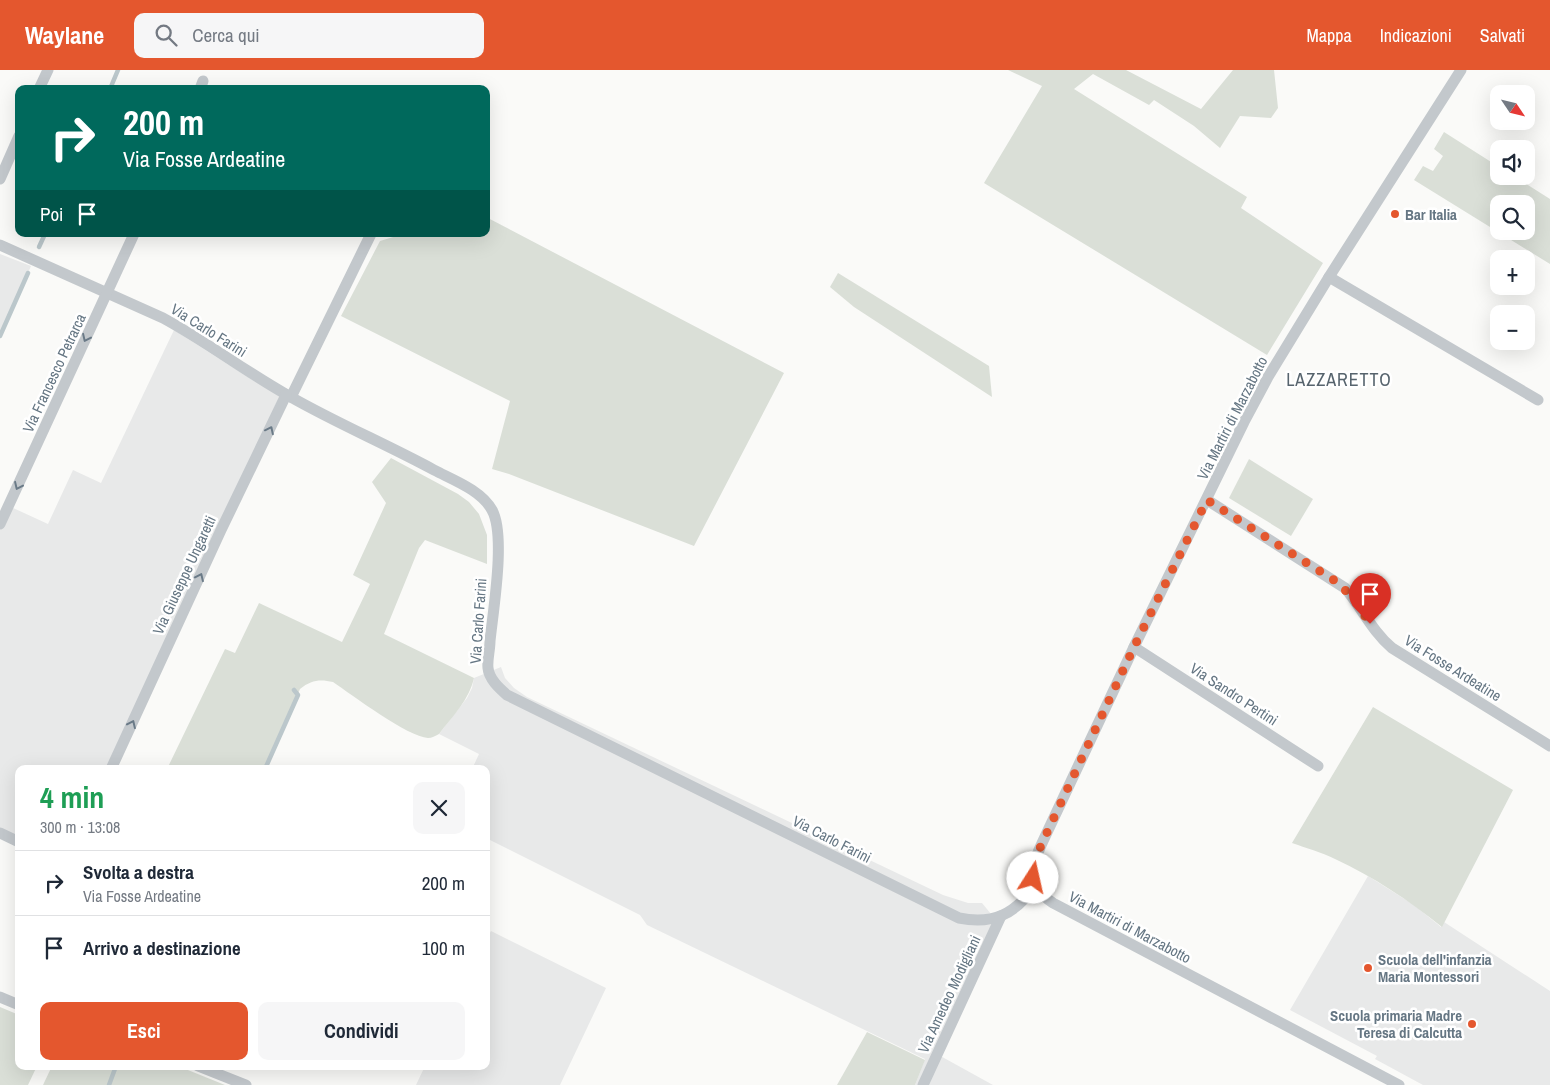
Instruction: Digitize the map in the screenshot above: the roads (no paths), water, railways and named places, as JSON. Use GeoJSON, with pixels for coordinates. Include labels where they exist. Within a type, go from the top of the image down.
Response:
{"type":"FeatureCollection","features":[{"type":"Feature","properties":{"kind":"street"},"geometry":{"type":"LineString","coordinates":[[41,85],[48,70]]}},
{"type":"Feature","properties":{"kind":"street","name":"Via Martiri di Marzabotto"},"geometry":{"type":"LineString","coordinates":[[1399,1085],[1053,903],[1043,896],[1035,885],[1032,873],[1033,864],[1038,852],[1134,647],[1244,422],[1329,276],[1462,70]]}},
{"type":"Feature","properties":{"kind":"street"},"geometry":{"type":"LineString","coordinates":[[0,179],[15,145]]}},
{"type":"Feature","properties":{"kind":"street","name":"Via Francesco Petrarca"},"geometry":{"type":"LineString","coordinates":[[0,524],[133,237]]}},
{"type":"Feature","properties":{"kind":"street","name":"Via Giuseppe Ungaretti"},"geometry":{"type":"LineString","coordinates":[[113,765],[221,530],[369,237]]}},
{"type":"Feature","properties":{"kind":"street","name":"Via Giuseppe Ungaretti"},"geometry":{"type":"LineString","coordinates":[[365,245],[375,237]]}},
{"type":"Feature","properties":{"kind":"street","name":"Via Carlo Farini"},"geometry":{"type":"LineString","coordinates":[[0,245],[182,328],[249,373],[288,396],[462,485],[488,503],[495,517],[498,538],[498,565],[488,668],[497,687],[507,695],[959,918],[990,920],[1011,912],[1020,905],[1035,885]]}},
{"type":"Feature","properties":{"kind":"street"},"geometry":{"type":"LineString","coordinates":[[1329,276],[1538,400]]}},
{"type":"Feature","properties":{"kind":"street","name":"Via Fosse Ardeatine"},"geometry":{"type":"LineString","coordinates":[[1207,500],[1337,582],[1354,599],[1376,633],[1392,648],[1550,746]]}},
{"type":"Feature","properties":{"kind":"street","name":"Via Sandro Pertini"},"geometry":{"type":"LineString","coordinates":[[1134,647],[1318,766]]}},
{"type":"Feature","properties":{"kind":"street"},"geometry":{"type":"LineString","coordinates":[[0,833],[15,840]]}},
{"type":"Feature","properties":{"kind":"street","name":"Via Amedeo Modigliani"},"geometry":{"type":"LineString","coordinates":[[923,1085],[1001,916]]}},
{"type":"Feature","properties":{"kind":"street"},"geometry":{"type":"LineString","coordinates":[[0,996],[15,1003]]}},
{"type":"Feature","properties":{"kind":"street"},"geometry":{"type":"LineString","coordinates":[[208,1070],[246,1085]]}},
{"type":"Feature","properties":{"kind":"waterway"},"geometry":{"type":"LineString","coordinates":[[112,85],[118,70]]}},
{"type":"Feature","properties":{"kind":"waterway"},"geometry":{"type":"LineString","coordinates":[[39,247],[44,237]]}},
{"type":"Feature","properties":{"kind":"waterway"},"geometry":{"type":"LineString","coordinates":[[0,336],[28,273]]}},
{"type":"Feature","properties":{"kind":"waterway"},"geometry":{"type":"LineString","coordinates":[[267,765],[298,695],[294,690]]}},
{"type":"Feature","properties":{"kind":"waterway"},"geometry":{"type":"LineString","coordinates":[[109,1085],[115,1070]]}},
{"type":"Feature","properties":{"kind":"place","name":"Bar Italia"},"geometry":{"type":"Point","coordinates":[1395,214]}},
{"type":"Feature","properties":{"kind":"place","name":"Scuola dell'infanzia Maria Montessori"},"geometry":{"type":"Point","coordinates":[1368,968]}},
{"type":"Feature","properties":{"kind":"place","name":"Scuola primaria Madre Teresa di Calcutta"},"geometry":{"type":"Point","coordinates":[1472,1024]}},
{"type":"Feature","properties":{"kind":"district","name":"LAZZARETTO"},"geometry":{"type":"Point","coordinates":[1339,379]}}]}
